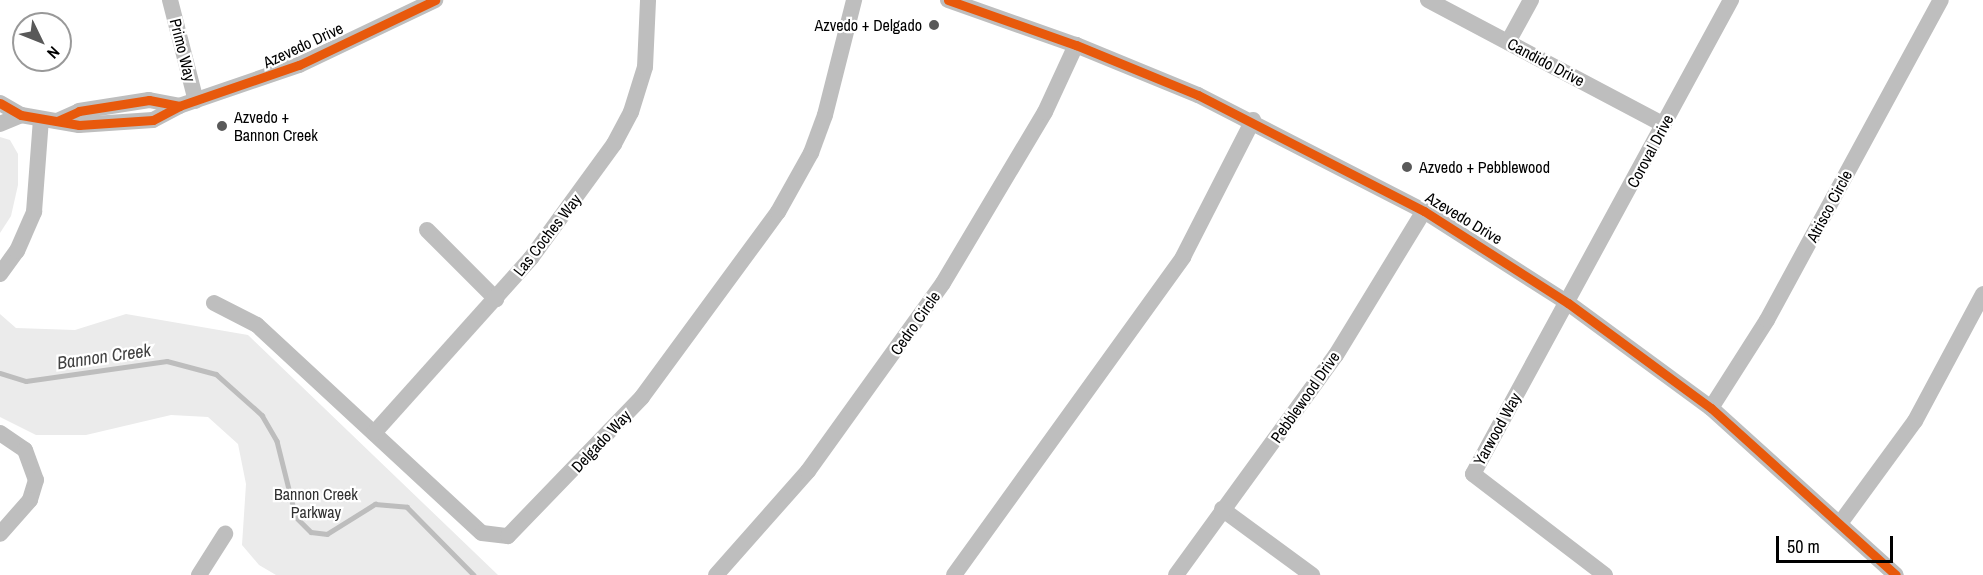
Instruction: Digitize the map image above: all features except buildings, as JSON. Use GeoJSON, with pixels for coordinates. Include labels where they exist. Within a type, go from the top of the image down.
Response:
{"type":"FeatureCollection","features":[{"type":"Feature","properties":{"kind":"street","name":"Primo Way"},"geometry":{"type":"LineString","coordinates":[[170,0],[187,103]]}},
{"type":"Feature","properties":{"kind":"street","name":"Azevedo Drive"},"geometry":{"type":"LineString","coordinates":[[0,103],[21,115],[79,125],[153,120],[187,103],[299,65],[435,0]]}},
{"type":"Feature","properties":{"kind":"street","name":"Las Coches Way"},"geometry":{"type":"LineString","coordinates":[[374,433],[496,299],[560,221],[631,112],[645,67],[648,0]]}},
{"type":"Feature","properties":{"kind":"street","name":"Delgado Way"},"geometry":{"type":"LineString","coordinates":[[214,303],[257,325],[483,533],[502,538],[518,531],[642,397],[778,212],[811,153],[825,114],[854,0]]}},
{"type":"Feature","properties":{"kind":"street","name":"Azevedo Drive"},"geometry":{"type":"LineString","coordinates":[[948,0],[1076,45],[1253,120],[1424,211],[1568,303],[1711,408],[1841,522],[1896,575]]}},
{"type":"Feature","properties":{"kind":"street","name":"Candido Drive"},"geometry":{"type":"LineString","coordinates":[[1428,0],[1664,125]]}},
{"type":"Feature","properties":{"kind":"street"},"geometry":{"type":"LineString","coordinates":[[1508,42],[1531,0]]}},
{"type":"Feature","properties":{"kind":"street","name":"Coroval Drive"},"geometry":{"type":"LineString","coordinates":[[1568,303],[1731,0]]}},
{"type":"Feature","properties":{"kind":"street","name":"Atrisco Circle"},"geometry":{"type":"LineString","coordinates":[[1711,408],[1767,320],[1941,0]]}},
{"type":"Feature","properties":{"kind":"street","name":"Cedro Circle"},"geometry":{"type":"LineString","coordinates":[[716,575],[808,471],[943,283],[1045,112],[1076,45]]}},
{"type":"Feature","properties":{"kind":"street"},"geometry":{"type":"LineString","coordinates":[[0,124],[21,115]]}},
{"type":"Feature","properties":{"kind":"street"},"geometry":{"type":"LineString","coordinates":[[0,274],[17,251],[34,212],[49,120]]}},
{"type":"Feature","properties":{"kind":"street"},"geometry":{"type":"LineString","coordinates":[[954,575],[1183,256],[1226,180],[1253,120]]}},
{"type":"Feature","properties":{"kind":"street","name":"Pebblewood Drive"},"geometry":{"type":"LineString","coordinates":[[1176,575],[1336,355],[1424,211]]}},
{"type":"Feature","properties":{"kind":"street"},"geometry":{"type":"LineString","coordinates":[[427,230],[496,299]]}},
{"type":"Feature","properties":{"kind":"street"},"geometry":{"type":"LineString","coordinates":[[1841,522],[1904,439],[1983,294]]}},
{"type":"Feature","properties":{"kind":"street","name":"Yarwood Way"},"geometry":{"type":"LineString","coordinates":[[1568,303],[1473,474],[1605,575]]}},
{"type":"Feature","properties":{"kind":"street"},"geometry":{"type":"LineString","coordinates":[[0,433],[25,450],[36,480],[30,500],[0,534]]}},
{"type":"Feature","properties":{"kind":"street"},"geometry":{"type":"LineString","coordinates":[[1222,509],[1312,575]]}},
{"type":"Feature","properties":{"kind":"street"},"geometry":{"type":"LineString","coordinates":[[199,575],[225,534]]}},
{"type":"Feature","properties":{"kind":"green space"},"geometry":{"type":"Polygon","coordinates":[[[0,137],[10,140],[18,154],[18,185],[11,216],[0,233],[0,137]]]}},
{"type":"Feature","properties":{"kind":"green space","name":"Bannon Creek Parkway"},"geometry":{"type":"Polygon","coordinates":[[[0,314],[16,328],[75,330],[126,314],[248,335],[498,575],[276,575],[259,565],[242,545],[246,484],[238,444],[208,417],[171,415],[86,435],[36,435],[0,417],[0,314]]]}},
{"type":"Feature","properties":{"kind":"waterway","name":"Bannon Creek"},"geometry":{"type":"LineString","coordinates":[[0,373],[26,381],[167,361],[216,374],[262,415],[277,441],[296,517],[311,532],[327,534],[375,504],[407,507],[474,575]]}},
{"type":"Feature","properties":{"kind":"cycle path"},"geometry":{"type":"LineString","coordinates":[[0,103],[21,115],[79,125],[153,120],[179,106],[299,65],[435,0]]}},
{"type":"Feature","properties":{"kind":"cycle path"},"geometry":{"type":"LineString","coordinates":[[948,0],[1076,45],[1198,95],[1424,211],[1568,303],[1711,408],[1896,575]]}},
{"type":"Feature","properties":{"kind":"cycle path"},"geometry":{"type":"LineString","coordinates":[[57,121],[79,111],[149,100],[179,106]]}},
{"type":"Feature","properties":{"kind":"place","name":"Azvedo + Delgado"},"geometry":{"type":"Point","coordinates":[934,25]}},
{"type":"Feature","properties":{"kind":"place","name":"Azvedo + Bannon Creek"},"geometry":{"type":"Point","coordinates":[222,126]}},
{"type":"Feature","properties":{"kind":"place","name":"Azvedo + Pebblewood"},"geometry":{"type":"Point","coordinates":[1407,167]}}]}
